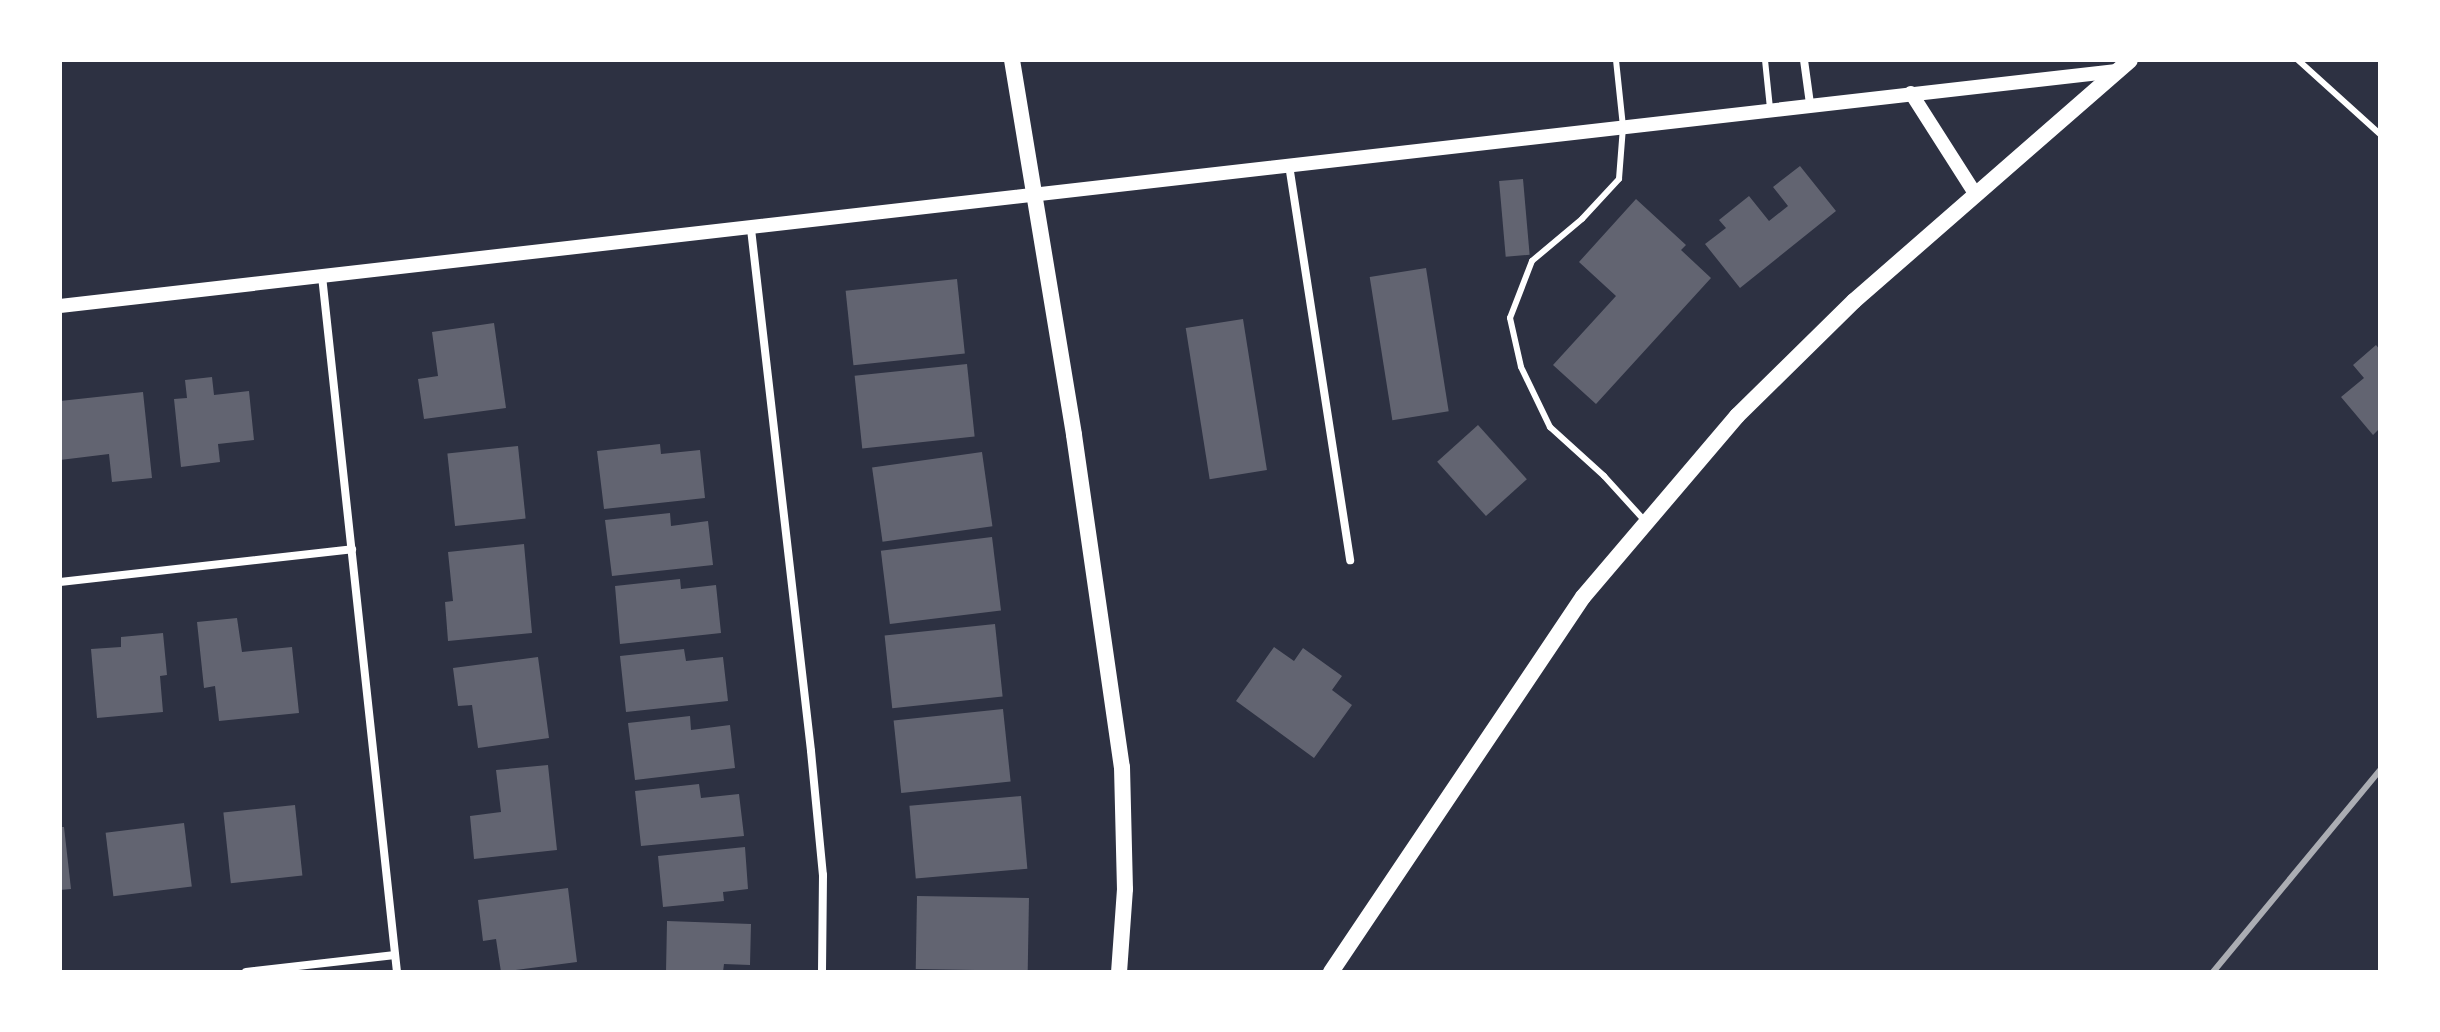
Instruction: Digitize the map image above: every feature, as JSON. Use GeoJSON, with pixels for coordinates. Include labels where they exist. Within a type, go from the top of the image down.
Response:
{"type":"FeatureCollection","features":[{"type":"Feature","properties":{"kind":"main road"},"geometry":{"type":"LineString","coordinates":[[1012,60],[1074,435],[1122,767],[1125,889],[1119,972]]}},
{"type":"Feature","properties":{"kind":"main road"},"geometry":{"type":"LineString","coordinates":[[1331,972],[1583,597],[1645,521],[1737,416],[1854,301],[2124,65]]}},
{"type":"Feature","properties":{"kind":"street"},"geometry":{"type":"LineString","coordinates":[[1804,60],[1810,104]]}},
{"type":"Feature","properties":{"kind":"street"},"geometry":{"type":"LineString","coordinates":[[60,306],[751,229],[1033,192],[1623,127],[2124,65]]}},
{"type":"Feature","properties":{"kind":"street"},"geometry":{"type":"LineString","coordinates":[[1911,93],[1976,195]]}},
{"type":"Feature","properties":{"kind":"street"},"geometry":{"type":"LineString","coordinates":[[1289,165],[1350,560]]}},
{"type":"Feature","properties":{"kind":"street"},"geometry":{"type":"LineString","coordinates":[[751,229],[823,875],[822,972]]}},
{"type":"Feature","properties":{"kind":"street"},"geometry":{"type":"LineString","coordinates":[[322,276],[397,972]]}},
{"type":"Feature","properties":{"kind":"street"},"geometry":{"type":"LineString","coordinates":[[60,582],[352,549]]}},
{"type":"Feature","properties":{"kind":"street"},"geometry":{"type":"LineString","coordinates":[[246,972],[395,955]]}},
{"type":"Feature","properties":{"kind":"lane"},"geometry":{"type":"LineString","coordinates":[[1616,60],[1623,127],[1619,179],[1582,219],[1532,261],[1510,318],[1521,367],[1550,427],[1604,476],[1645,521]]}},
{"type":"Feature","properties":{"kind":"lane"},"geometry":{"type":"LineString","coordinates":[[1765,60],[1770,109]]}},
{"type":"Feature","properties":{"kind":"lane"},"geometry":{"type":"LineString","coordinates":[[2298,60],[2380,134]]}},
{"type":"Feature","properties":{"kind":"building"},"geometry":{"type":"Polygon","coordinates":[[[1800,166],[1836,211],[1740,288],[1705,244],[1726,228],[1719,220],[1749,196],[1769,221],[1788,206],[1773,187],[1800,166]]]}},
{"type":"Feature","properties":{"kind":"building"},"geometry":{"type":"Polygon","coordinates":[[[1523,179],[1530,255],[1506,257],[1499,181],[1523,179]]]}},
{"type":"Feature","properties":{"kind":"building"},"geometry":{"type":"Polygon","coordinates":[[[1636,199],[1686,245],[1681,250],[1711,278],[1596,404],[1553,365],[1616,296],[1579,262],[1636,199]]]}},
{"type":"Feature","properties":{"kind":"building"},"geometry":{"type":"Polygon","coordinates":[[[1426,268],[1449,411],[1392,420],[1370,277],[1426,268]]]}},
{"type":"Feature","properties":{"kind":"building"},"geometry":{"type":"Polygon","coordinates":[[[957,279],[965,354],[853,365],[846,291],[957,279]]]}},
{"type":"Feature","properties":{"kind":"building"},"geometry":{"type":"Polygon","coordinates":[[[1243,319],[1267,470],[1210,479],[1186,328],[1243,319]]]}},
{"type":"Feature","properties":{"kind":"building"},"geometry":{"type":"Polygon","coordinates":[[[494,323],[506,408],[424,419],[418,379],[438,376],[432,332],[494,323]]]}},
{"type":"Feature","properties":{"kind":"building"},"geometry":{"type":"Polygon","coordinates":[[[2376,345],[2380,350],[2380,428],[2373,435],[2341,397],[2364,378],[2353,365],[2376,345]]]}},
{"type":"Feature","properties":{"kind":"building"},"geometry":{"type":"Polygon","coordinates":[[[967,364],[975,437],[862,448],[855,376],[967,364]]]}},
{"type":"Feature","properties":{"kind":"building"},"geometry":{"type":"Polygon","coordinates":[[[212,377],[214,395],[249,391],[254,440],[218,444],[220,462],[181,467],[174,399],[187,398],[185,380],[212,377]]]}},
{"type":"Feature","properties":{"kind":"building"},"geometry":{"type":"Polygon","coordinates":[[[143,392],[152,478],[112,482],[109,454],[60,460],[60,401],[143,392]]]}},
{"type":"Feature","properties":{"kind":"building"},"geometry":{"type":"Polygon","coordinates":[[[1478,425],[1527,479],[1486,516],[1437,462],[1478,425]]]}},
{"type":"Feature","properties":{"kind":"building"},"geometry":{"type":"Polygon","coordinates":[[[660,444],[661,454],[700,450],[705,498],[604,509],[597,451],[660,444]]]}},
{"type":"Feature","properties":{"kind":"building"},"geometry":{"type":"Polygon","coordinates":[[[518,446],[526,519],[455,526],[447,453],[518,446]]]}},
{"type":"Feature","properties":{"kind":"building"},"geometry":{"type":"Polygon","coordinates":[[[982,452],[992,526],[883,542],[872,467],[982,452]]]}},
{"type":"Feature","properties":{"kind":"building"},"geometry":{"type":"Polygon","coordinates":[[[670,513],[671,526],[708,521],[713,565],[612,576],[605,520],[670,513]]]}},
{"type":"Feature","properties":{"kind":"building"},"geometry":{"type":"Polygon","coordinates":[[[992,537],[1001,610],[890,624],[881,551],[992,537]]]}},
{"type":"Feature","properties":{"kind":"building"},"geometry":{"type":"Polygon","coordinates":[[[524,544],[532,633],[448,641],[445,602],[453,601],[448,552],[524,544]]]}},
{"type":"Feature","properties":{"kind":"building"},"geometry":{"type":"Polygon","coordinates":[[[680,579],[681,589],[716,585],[721,633],[620,644],[615,586],[680,579]]]}},
{"type":"Feature","properties":{"kind":"building"},"geometry":{"type":"Polygon","coordinates":[[[237,618],[242,652],[292,647],[299,713],[219,721],[215,686],[204,688],[197,622],[237,618]]]}},
{"type":"Feature","properties":{"kind":"building"},"geometry":{"type":"Polygon","coordinates":[[[995,624],[1003,697],[892,708],[885,636],[995,624]]]}},
{"type":"Feature","properties":{"kind":"building"},"geometry":{"type":"Polygon","coordinates":[[[163,633],[167,675],[160,676],[163,712],[97,718],[91,649],[121,647],[121,637],[163,633]]]}},
{"type":"Feature","properties":{"kind":"building"},"geometry":{"type":"Polygon","coordinates":[[[1274,647],[1294,661],[1303,648],[1342,676],[1332,690],[1352,705],[1314,758],[1236,701],[1274,647]]]}},
{"type":"Feature","properties":{"kind":"building"},"geometry":{"type":"Polygon","coordinates":[[[684,649],[686,661],[723,657],[728,701],[626,712],[620,656],[684,649]]]}},
{"type":"Feature","properties":{"kind":"building"},"geometry":{"type":"Polygon","coordinates":[[[538,657],[549,738],[478,748],[472,705],[458,706],[453,668],[538,657]]]}},
{"type":"Feature","properties":{"kind":"building"},"geometry":{"type":"Polygon","coordinates":[[[1003,709],[1011,782],[901,793],[894,720],[1003,709]]]}},
{"type":"Feature","properties":{"kind":"building"},"geometry":{"type":"Polygon","coordinates":[[[690,716],[691,730],[730,725],[735,768],[635,780],[628,723],[690,716]]]}},
{"type":"Feature","properties":{"kind":"building"},"geometry":{"type":"Polygon","coordinates":[[[548,765],[557,850],[474,859],[470,816],[501,812],[496,770],[548,765]]]}},
{"type":"Feature","properties":{"kind":"building"},"geometry":{"type":"Polygon","coordinates":[[[699,784],[701,798],[739,794],[744,836],[641,846],[635,791],[699,784]]]}},
{"type":"Feature","properties":{"kind":"building"},"geometry":{"type":"Polygon","coordinates":[[[1021,796],[1027,869],[916,878],[909,806],[1021,796]]]}},
{"type":"Feature","properties":{"kind":"building"},"geometry":{"type":"Polygon","coordinates":[[[295,805],[302,876],[231,883],[223,813],[295,805]]]}},
{"type":"Feature","properties":{"kind":"building"},"geometry":{"type":"Polygon","coordinates":[[[184,823],[192,887],[113,896],[106,833],[184,823]]]}},
{"type":"Feature","properties":{"kind":"building"},"geometry":{"type":"Polygon","coordinates":[[[60,827],[64,827],[71,889],[60,890],[60,827]]]}},
{"type":"Feature","properties":{"kind":"building"},"geometry":{"type":"Polygon","coordinates":[[[745,847],[748,889],[723,892],[724,901],[663,907],[658,856],[745,847]]]}},
{"type":"Feature","properties":{"kind":"building"},"geometry":{"type":"Polygon","coordinates":[[[568,888],[577,962],[501,972],[496,939],[483,941],[478,900],[568,888]]]}},
{"type":"Feature","properties":{"kind":"building"},"geometry":{"type":"Polygon","coordinates":[[[917,896],[1029,898],[1028,971],[916,969],[917,896]]]}},
{"type":"Feature","properties":{"kind":"building"},"geometry":{"type":"Polygon","coordinates":[[[667,921],[751,924],[750,965],[724,964],[723,972],[666,972],[667,921]]]}},
{"type":"Feature","properties":{"kind":"railway"},"geometry":{"type":"LineString","coordinates":[[2213,972],[2380,770]]}}]}
